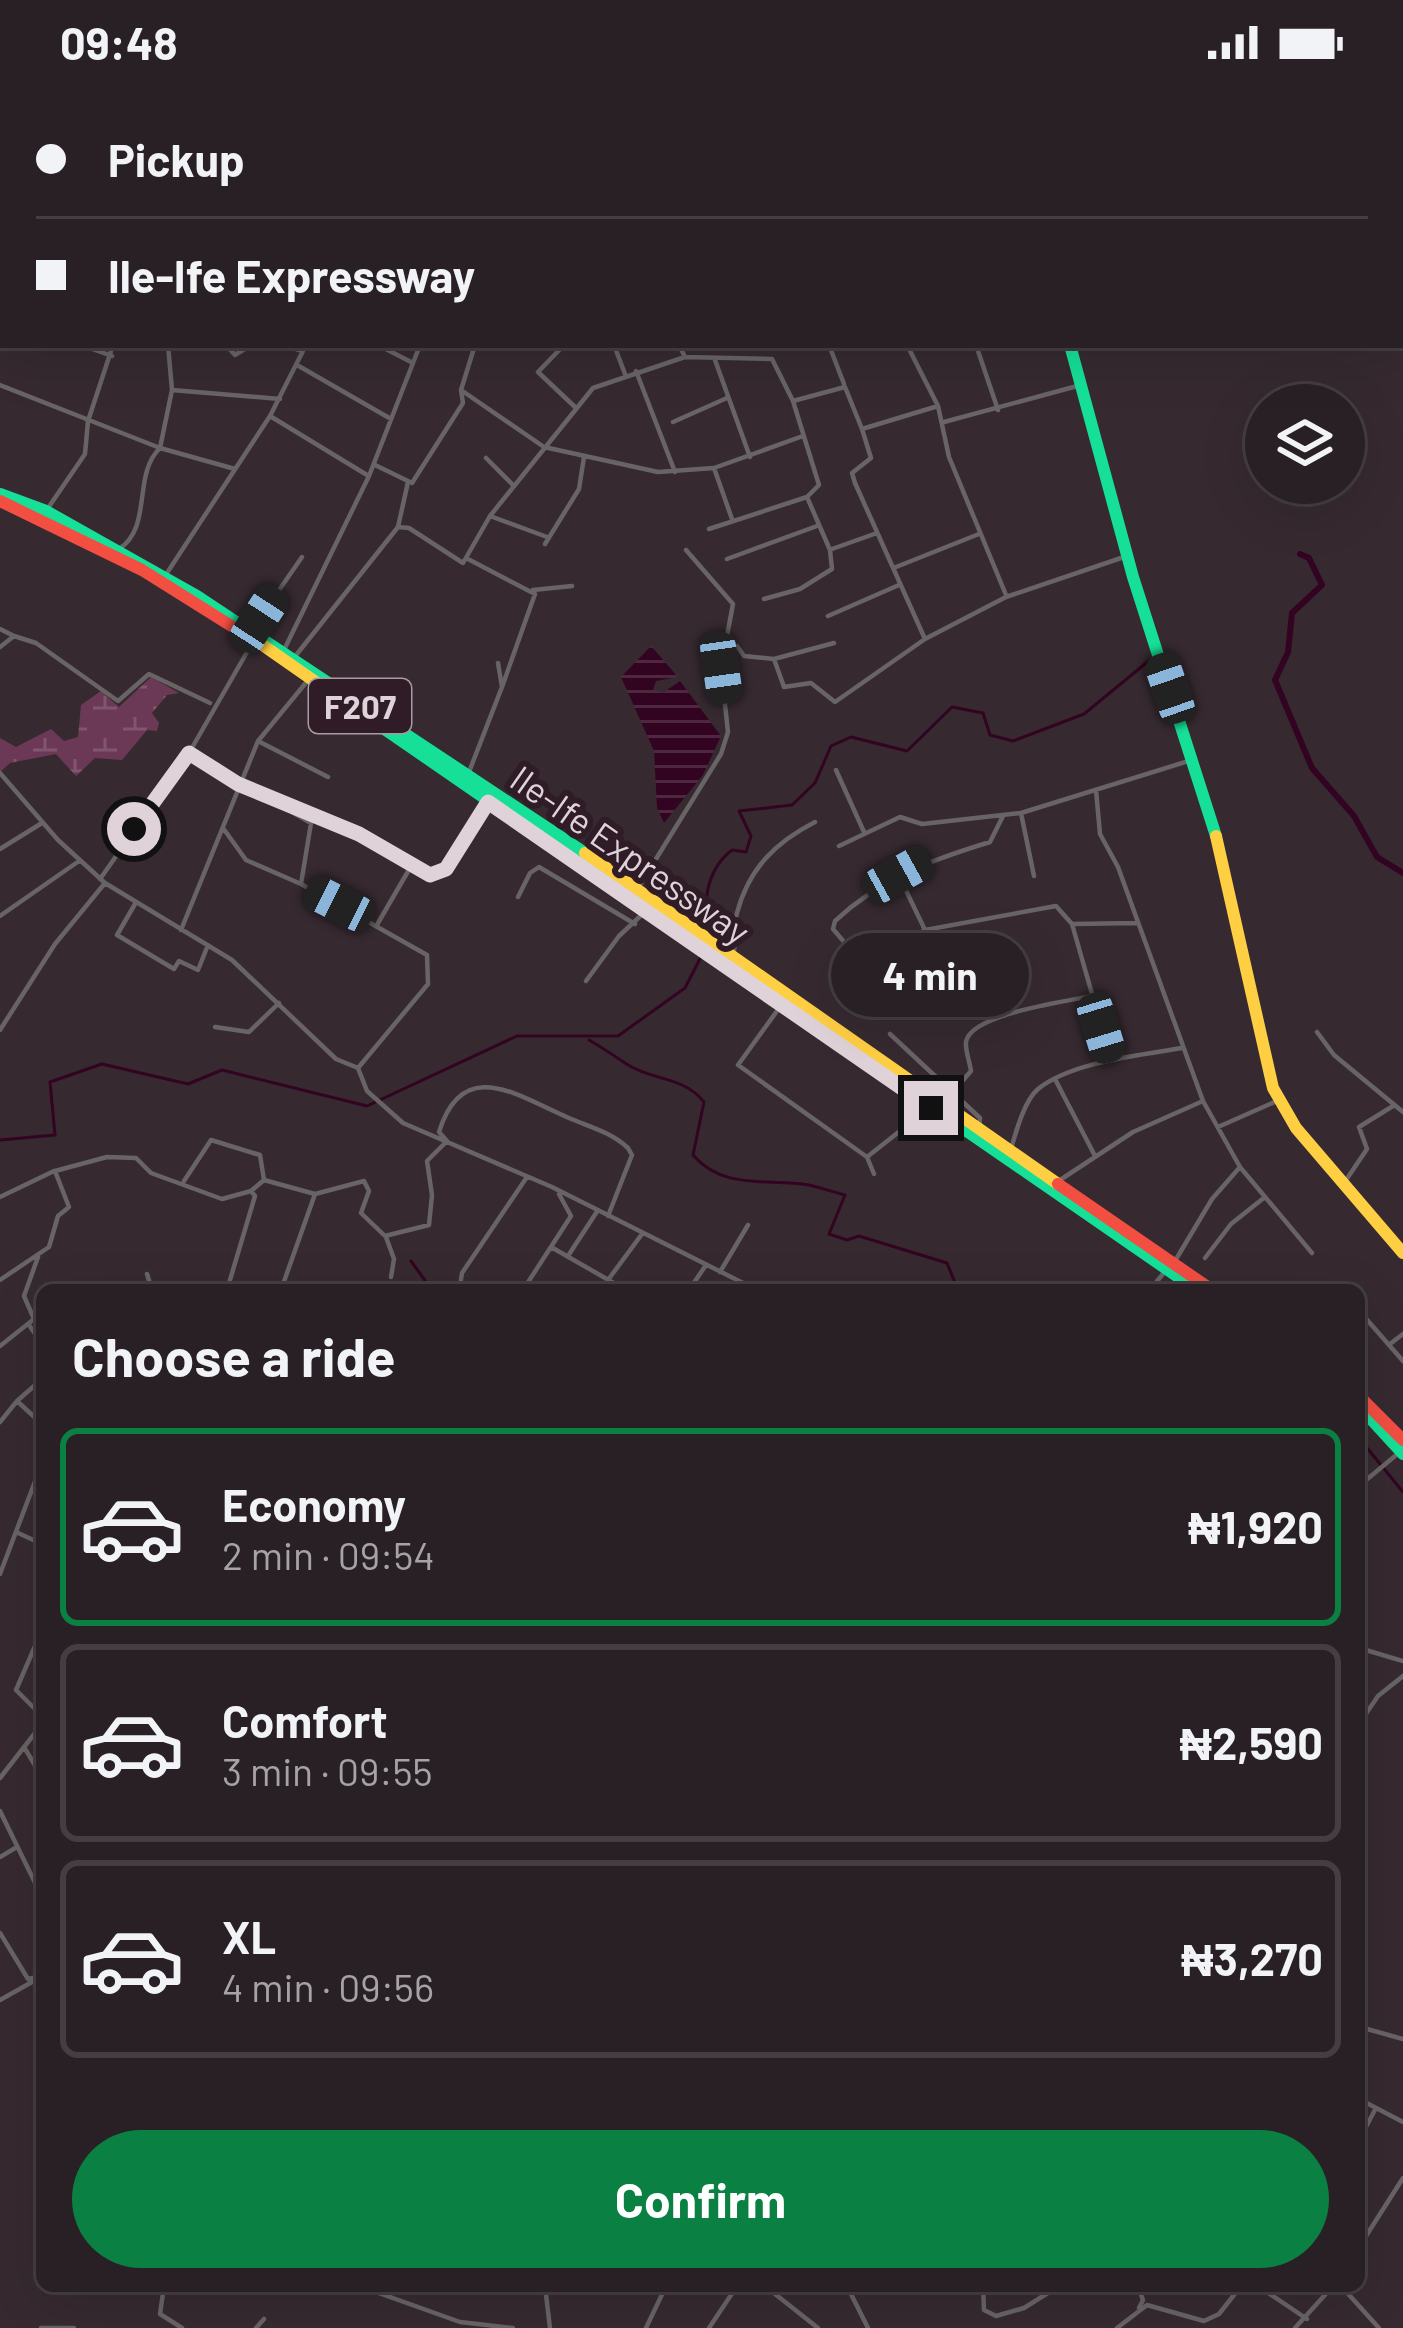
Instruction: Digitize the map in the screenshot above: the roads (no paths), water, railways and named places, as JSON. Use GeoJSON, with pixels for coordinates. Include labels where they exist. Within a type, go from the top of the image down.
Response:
{"type":"FeatureCollection","features":[{"type":"Feature","properties":{"kind":"main road"},"geometry":{"type":"LineString","coordinates":[[1071,348],[1127,556],[1195,759],[1279,1100],[1403,1253]]}},
{"type":"Feature","properties":{"kind":"main road","name":"Ile-Ife Expressway"},"geometry":{"type":"LineString","coordinates":[[0,497],[46,512],[117,550],[288,656],[467,777],[495,803]]}},
{"type":"Feature","properties":{"kind":"main road","name":"Ile-Ife Expressway"},"geometry":{"type":"LineString","coordinates":[[0,497],[165,576],[309,679],[664,917],[782,1004],[1201,1284]]}},
{"type":"Feature","properties":{"kind":"main road","name":"Ile-Ife Expressway"},"geometry":{"type":"LineString","coordinates":[[518,818],[638,888],[649,908]]}},
{"type":"Feature","properties":{"kind":"main road","name":"Ile-Ife Expressway"},"geometry":{"type":"LineString","coordinates":[[707,947],[731,959],[934,1105],[1011,1152],[1092,1214]]}},
{"type":"Feature","properties":{"kind":"main road","name":"Ile-Ife Expressway"},"geometry":{"type":"LineString","coordinates":[[1170,1267],[1190,1284]]}},
{"type":"Feature","properties":{"kind":"main road"},"geometry":{"type":"LineString","coordinates":[[1365,1403],[1402,1448]]}},
{"type":"Feature","properties":{"kind":"main road"},"geometry":{"type":"LineString","coordinates":[[1365,1412],[1402,1448]]}},
{"type":"Feature","properties":{"kind":"street"},"geometry":{"type":"LineString","coordinates":[[89,348],[112,356]]}},
{"type":"Feature","properties":{"kind":"street"},"geometry":{"type":"LineString","coordinates":[[46,512],[85,454],[88,422],[112,348]]}},
{"type":"Feature","properties":{"kind":"street"},"geometry":{"type":"LineString","coordinates":[[117,550],[134,536],[150,458],[160,448],[172,390],[168,348]]}},
{"type":"Feature","properties":{"kind":"street"},"geometry":{"type":"LineString","coordinates":[[165,576],[270,416],[304,348]]}},
{"type":"Feature","properties":{"kind":"street"},"geometry":{"type":"LineString","coordinates":[[383,348],[413,363]]}},
{"type":"Feature","properties":{"kind":"street"},"geometry":{"type":"LineString","coordinates":[[288,656],[369,476],[419,348]]}},
{"type":"Feature","properties":{"kind":"street"},"geometry":{"type":"LineString","coordinates":[[374,463],[407,482],[415,480],[464,404],[461,390],[474,348]]}},
{"type":"Feature","properties":{"kind":"street"},"geometry":{"type":"LineString","coordinates":[[561,348],[538,372],[575,407]]}},
{"type":"Feature","properties":{"kind":"street"},"geometry":{"type":"LineString","coordinates":[[615,348],[625,374]]}},
{"type":"Feature","properties":{"kind":"street"},"geometry":{"type":"LineString","coordinates":[[680,348],[685,358]]}},
{"type":"Feature","properties":{"kind":"street"},"geometry":{"type":"LineString","coordinates":[[754,348],[755,357]]}},
{"type":"Feature","properties":{"kind":"street"},"geometry":{"type":"LineString","coordinates":[[830,348],[871,458],[852,473],[925,638]]}},
{"type":"Feature","properties":{"kind":"street"},"geometry":{"type":"LineString","coordinates":[[909,348],[938,406],[949,457],[1006,597]]}},
{"type":"Feature","properties":{"kind":"street"},"geometry":{"type":"LineString","coordinates":[[977,348],[998,410]]}},
{"type":"Feature","properties":{"kind":"street"},"geometry":{"type":"LineString","coordinates":[[398,527],[409,528],[460,563],[490,516],[593,388],[685,358],[755,357],[776,362],[820,479],[807,497],[709,529]]}},
{"type":"Feature","properties":{"kind":"street"},"geometry":{"type":"LineString","coordinates":[[715,358],[750,457]]}},
{"type":"Feature","properties":{"kind":"street"},"geometry":{"type":"LineString","coordinates":[[298,365],[392,419]]}},
{"type":"Feature","properties":{"kind":"street"},"geometry":{"type":"LineString","coordinates":[[636,371],[676,475]]}},
{"type":"Feature","properties":{"kind":"street"},"geometry":{"type":"LineString","coordinates":[[944,422],[1081,385]]}},
{"type":"Feature","properties":{"kind":"street"},"geometry":{"type":"LineString","coordinates":[[0,386],[160,448],[235,469]]}},
{"type":"Feature","properties":{"kind":"street"},"geometry":{"type":"LineString","coordinates":[[793,401],[845,387]]}},
{"type":"Feature","properties":{"kind":"street"},"geometry":{"type":"LineString","coordinates":[[172,390],[280,399]]}},
{"type":"Feature","properties":{"kind":"street"},"geometry":{"type":"LineString","coordinates":[[461,390],[544,447],[676,475],[750,457],[803,436]]}},
{"type":"Feature","properties":{"kind":"street"},"geometry":{"type":"LineString","coordinates":[[673,422],[727,398]]}},
{"type":"Feature","properties":{"kind":"street"},"geometry":{"type":"LineString","coordinates":[[862,429],[938,406]]}},
{"type":"Feature","properties":{"kind":"street"},"geometry":{"type":"LineString","coordinates":[[270,416],[369,476]]}},
{"type":"Feature","properties":{"kind":"street"},"geometry":{"type":"LineString","coordinates":[[490,516],[546,541],[579,489],[584,457]]}},
{"type":"Feature","properties":{"kind":"street"},"geometry":{"type":"LineString","coordinates":[[486,458],[514,486]]}},
{"type":"Feature","properties":{"kind":"street"},"geometry":{"type":"LineString","coordinates":[[714,468],[732,521]]}},
{"type":"Feature","properties":{"kind":"street"},"geometry":{"type":"LineString","coordinates":[[288,656],[398,527],[407,482]]}},
{"type":"Feature","properties":{"kind":"street"},"geometry":{"type":"LineString","coordinates":[[764,599],[830,573],[830,550],[807,497]]}},
{"type":"Feature","properties":{"kind":"street"},"geometry":{"type":"LineString","coordinates":[[727,559],[817,526]]}},
{"type":"Feature","properties":{"kind":"street"},"geometry":{"type":"LineString","coordinates":[[830,550],[878,533]]}},
{"type":"Feature","properties":{"kind":"street"},"geometry":{"type":"LineString","coordinates":[[893,568],[979,534]]}},
{"type":"Feature","properties":{"kind":"street"},"geometry":{"type":"LineString","coordinates":[[638,888],[721,754],[728,732],[721,668],[733,604],[686,550]]}},
{"type":"Feature","properties":{"kind":"street"},"geometry":{"type":"LineString","coordinates":[[774,659],[784,687],[812,683],[835,702],[925,638],[1006,597],[1127,556]]}},
{"type":"Feature","properties":{"kind":"street"},"geometry":{"type":"LineString","coordinates":[[0,1030],[189,753],[212,704],[254,638],[259,619],[302,557]]}},
{"type":"Feature","properties":{"kind":"street"},"geometry":{"type":"LineString","coordinates":[[466,558],[513,586],[533,590],[572,586]]}},
{"type":"Feature","properties":{"kind":"street"},"geometry":{"type":"LineString","coordinates":[[829,616],[899,585]]}},
{"type":"Feature","properties":{"kind":"street"},"geometry":{"type":"LineString","coordinates":[[467,777],[533,590]]}},
{"type":"Feature","properties":{"kind":"street"},"geometry":{"type":"LineString","coordinates":[[0,629],[36,643],[118,701],[149,674],[212,704]]}},
{"type":"Feature","properties":{"kind":"street"},"geometry":{"type":"LineString","coordinates":[[0,647],[14,636]]}},
{"type":"Feature","properties":{"kind":"street"},"geometry":{"type":"LineString","coordinates":[[737,646],[743,656],[774,659],[834,643]]}},
{"type":"Feature","properties":{"kind":"street"},"geometry":{"type":"LineString","coordinates":[[498,663],[502,687]]}},
{"type":"Feature","properties":{"kind":"street"},"geometry":{"type":"LineString","coordinates":[[181,930],[258,741],[309,679]]}},
{"type":"Feature","properties":{"kind":"street"},"geometry":{"type":"LineString","coordinates":[[258,741],[328,777]]}},
{"type":"Feature","properties":{"kind":"street"},"geometry":{"type":"LineString","coordinates":[[189,753],[238,784],[359,834],[410,868],[430,875],[446,869],[495,803]]}},
{"type":"Feature","properties":{"kind":"street"},"geometry":{"type":"LineString","coordinates":[[839,846],[899,817],[922,824],[1022,813],[1195,759]]}},
{"type":"Feature","properties":{"kind":"street"},"geometry":{"type":"LineString","coordinates":[[836,770],[864,832]]}},
{"type":"Feature","properties":{"kind":"street"},"geometry":{"type":"LineString","coordinates":[[0,773],[79,861],[135,904],[208,945],[279,1003],[336,1059],[358,1068],[372,1096],[403,1123],[552,1187],[745,1284]]}},
{"type":"Feature","properties":{"kind":"street"},"geometry":{"type":"LineString","coordinates":[[1096,790],[1100,834],[1203,1101],[1240,1168],[1312,1253]]}},
{"type":"Feature","properties":{"kind":"street"},"geometry":{"type":"LineString","coordinates":[[298,812],[311,823],[301,884]]}},
{"type":"Feature","properties":{"kind":"street"},"geometry":{"type":"LineString","coordinates":[[1022,813],[1034,876]]}},
{"type":"Feature","properties":{"kind":"street"},"geometry":{"type":"LineString","coordinates":[[892,998],[832,925],[856,902],[898,875],[990,842],[1003,815]]}},
{"type":"Feature","properties":{"kind":"street"},"geometry":{"type":"LineString","coordinates":[[731,959],[737,912],[755,871],[776,843],[815,822]]}},
{"type":"Feature","properties":{"kind":"street"},"geometry":{"type":"LineString","coordinates":[[0,850],[42,823]]}},
{"type":"Feature","properties":{"kind":"street"},"geometry":{"type":"LineString","coordinates":[[223,828],[246,860],[378,923],[427,955],[430,976],[419,998],[358,1068]]}},
{"type":"Feature","properties":{"kind":"street"},"geometry":{"type":"LineString","coordinates":[[0,916],[79,861]]}},
{"type":"Feature","properties":{"kind":"street"},"geometry":{"type":"LineString","coordinates":[[518,897],[530,873],[539,867],[634,924]]}},
{"type":"Feature","properties":{"kind":"street"},"geometry":{"type":"LineString","coordinates":[[378,923],[410,868]]}},
{"type":"Feature","properties":{"kind":"street"},"geometry":{"type":"LineString","coordinates":[[898,875],[925,930]]}},
{"type":"Feature","properties":{"kind":"street"},"geometry":{"type":"LineString","coordinates":[[135,904],[117,935],[150,957],[173,968],[179,962],[198,970],[208,945]]}},
{"type":"Feature","properties":{"kind":"street"},"geometry":{"type":"LineString","coordinates":[[868,964],[925,930],[1056,906],[1072,924],[1111,1060]]}},
{"type":"Feature","properties":{"kind":"street"},"geometry":{"type":"LineString","coordinates":[[586,981],[649,908]]}},
{"type":"Feature","properties":{"kind":"street"},"geometry":{"type":"LineString","coordinates":[[1072,924],[1138,923]]}},
{"type":"Feature","properties":{"kind":"street"},"geometry":{"type":"LineString","coordinates":[[952,1093],[971,1071],[969,1035],[1007,1013],[1092,996]]}},
{"type":"Feature","properties":{"kind":"street"},"geometry":{"type":"LineString","coordinates":[[215,1027],[249,1032],[279,1003]]}},
{"type":"Feature","properties":{"kind":"street"},"geometry":{"type":"LineString","coordinates":[[782,1004],[738,1065],[867,1157],[874,1174]]}},
{"type":"Feature","properties":{"kind":"street"},"geometry":{"type":"LineString","coordinates":[[1317,1031],[1334,1055],[1403,1112]]}},
{"type":"Feature","properties":{"kind":"street"},"geometry":{"type":"LineString","coordinates":[[890,1034],[980,1118],[980,1131]]}},
{"type":"Feature","properties":{"kind":"street"},"geometry":{"type":"LineString","coordinates":[[1011,1152],[1033,1095],[1056,1081],[1111,1060],[1182,1048]]}},
{"type":"Feature","properties":{"kind":"street"},"geometry":{"type":"LineString","coordinates":[[1056,1081],[1094,1154]]}},
{"type":"Feature","properties":{"kind":"street"},"geometry":{"type":"LineString","coordinates":[[447,1141],[440,1132],[452,1101],[474,1089],[510,1087],[628,1148],[632,1155],[626,1179],[608,1216]]}},
{"type":"Feature","properties":{"kind":"street"},"geometry":{"type":"LineString","coordinates":[[1218,1127],[1279,1100]]}},
{"type":"Feature","properties":{"kind":"street"},"geometry":{"type":"LineString","coordinates":[[1055,1183],[1094,1154],[1203,1101]]}},
{"type":"Feature","properties":{"kind":"street"},"geometry":{"type":"LineString","coordinates":[[867,1157],[934,1105]]}},
{"type":"Feature","properties":{"kind":"street"},"geometry":{"type":"LineString","coordinates":[[1344,1184],[1367,1148],[1361,1123],[1393,1106]]}},
{"type":"Feature","properties":{"kind":"street"},"geometry":{"type":"LineString","coordinates":[[183,1182],[211,1140],[260,1154],[264,1180]]}},
{"type":"Feature","properties":{"kind":"street"},"geometry":{"type":"LineString","coordinates":[[386,1236],[428,1225],[433,1195],[427,1161],[447,1141]]}},
{"type":"Feature","properties":{"kind":"street"},"geometry":{"type":"LineString","coordinates":[[0,1197],[55,1171],[106,1156],[136,1158],[140,1167],[222,1199],[251,1191],[264,1180]]}},
{"type":"Feature","properties":{"kind":"street"},"geometry":{"type":"LineString","coordinates":[[1155,1284],[1212,1199],[1240,1168]]}},
{"type":"Feature","properties":{"kind":"street"},"geometry":{"type":"LineString","coordinates":[[0,1280],[49,1247],[58,1216],[69,1207],[55,1171]]}},
{"type":"Feature","properties":{"kind":"street"},"geometry":{"type":"LineString","coordinates":[[460,1284],[462,1273],[526,1177]]}},
{"type":"Feature","properties":{"kind":"street"},"geometry":{"type":"LineString","coordinates":[[264,1180],[315,1195],[364,1181],[369,1191],[361,1214],[386,1236],[394,1259],[391,1277]]}},
{"type":"Feature","properties":{"kind":"street"},"geometry":{"type":"LineString","coordinates":[[527,1284],[571,1216],[566,1200],[552,1187]]}},
{"type":"Feature","properties":{"kind":"street"},"geometry":{"type":"LineString","coordinates":[[229,1284],[255,1196],[251,1191]]}},
{"type":"Feature","properties":{"kind":"street"},"geometry":{"type":"LineString","coordinates":[[283,1284],[315,1195]]}},
{"type":"Feature","properties":{"kind":"street"},"geometry":{"type":"LineString","coordinates":[[1205,1258],[1231,1224],[1265,1196]]}},
{"type":"Feature","properties":{"kind":"street"},"geometry":{"type":"LineString","coordinates":[[570,1258],[598,1210]]}},
{"type":"Feature","properties":{"kind":"street"},"geometry":{"type":"LineString","coordinates":[[721,1272],[748,1225]]}},
{"type":"Feature","properties":{"kind":"street"},"geometry":{"type":"LineString","coordinates":[[608,1280],[642,1234]]}},
{"type":"Feature","properties":{"kind":"street"},"geometry":{"type":"LineString","coordinates":[[551,1246],[615,1284]]}},
{"type":"Feature","properties":{"kind":"street"},"geometry":{"type":"LineString","coordinates":[[0,1346],[29,1325],[33,1312],[24,1305],[25,1296],[38,1257]]}},
{"type":"Feature","properties":{"kind":"street"},"geometry":{"type":"LineString","coordinates":[[693,1284],[706,1265]]}},
{"type":"Feature","properties":{"kind":"street"},"geometry":{"type":"LineString","coordinates":[[147,1274],[150,1284]]}},
{"type":"Feature","properties":{"kind":"street"},"geometry":{"type":"LineString","coordinates":[[1365,1317],[1403,1361]]}},
{"type":"Feature","properties":{"kind":"street"},"geometry":{"type":"LineString","coordinates":[[29,1325],[36,1335]]}},
{"type":"Feature","properties":{"kind":"street"},"geometry":{"type":"LineString","coordinates":[[1390,1344],[1403,1334]]}},
{"type":"Feature","properties":{"kind":"street"},"geometry":{"type":"LineString","coordinates":[[0,1422],[36,1384]]}},
{"type":"Feature","properties":{"kind":"street"},"geometry":{"type":"LineString","coordinates":[[16,1400],[36,1418]]}},
{"type":"Feature","properties":{"kind":"street"},"geometry":{"type":"LineString","coordinates":[[1365,1481],[1402,1448]]}},
{"type":"Feature","properties":{"kind":"street"},"geometry":{"type":"LineString","coordinates":[[0,1574],[36,1479]]}},
{"type":"Feature","properties":{"kind":"street"},"geometry":{"type":"LineString","coordinates":[[16,1532],[36,1541]]}},
{"type":"Feature","properties":{"kind":"street"},"geometry":{"type":"LineString","coordinates":[[36,1644],[16,1690],[36,1713]]}},
{"type":"Feature","properties":{"kind":"street"},"geometry":{"type":"LineString","coordinates":[[1365,1650],[1403,1661]]}},
{"type":"Feature","properties":{"kind":"street"},"geometry":{"type":"LineString","coordinates":[[1365,1715],[1378,1696],[1403,1676]]}},
{"type":"Feature","properties":{"kind":"street"},"geometry":{"type":"LineString","coordinates":[[0,1778],[14,1767],[36,1729]]}},
{"type":"Feature","properties":{"kind":"street"},"geometry":{"type":"LineString","coordinates":[[24,1747],[36,1767]]}},
{"type":"Feature","properties":{"kind":"street"},"geometry":{"type":"LineString","coordinates":[[0,1811],[36,1885]]}},
{"type":"Feature","properties":{"kind":"street"},"geometry":{"type":"LineString","coordinates":[[0,1857],[17,1847]]}},
{"type":"Feature","properties":{"kind":"street"},"geometry":{"type":"LineString","coordinates":[[0,1933],[32,1982]]}},
{"type":"Feature","properties":{"kind":"street"},"geometry":{"type":"LineString","coordinates":[[0,2000],[36,1980]]}},
{"type":"Feature","properties":{"kind":"street"},"geometry":{"type":"LineString","coordinates":[[1367,2029],[1403,2039]]}},
{"type":"Feature","properties":{"kind":"street"},"geometry":{"type":"LineString","coordinates":[[1365,2101],[1403,2122]]}},
{"type":"Feature","properties":{"kind":"street"},"geometry":{"type":"LineString","coordinates":[[1365,2129],[1377,2106]]}},
{"type":"Feature","properties":{"kind":"street"},"geometry":{"type":"LineString","coordinates":[[1365,2235],[1403,2178]]}},
{"type":"Feature","properties":{"kind":"street"},"geometry":{"type":"LineString","coordinates":[[163,2292],[160,2314],[169,2326],[182,2328]]}},
{"type":"Feature","properties":{"kind":"street"},"geometry":{"type":"LineString","coordinates":[[379,2292],[460,2322],[513,2328]]}},
{"type":"Feature","properties":{"kind":"street"},"geometry":{"type":"LineString","coordinates":[[392,2296],[394,2292]]}},
{"type":"Feature","properties":{"kind":"street"},"geometry":{"type":"LineString","coordinates":[[546,2292],[550,2328]]}},
{"type":"Feature","properties":{"kind":"street"},"geometry":{"type":"LineString","coordinates":[[646,2328],[663,2292]]}},
{"type":"Feature","properties":{"kind":"street"},"geometry":{"type":"LineString","coordinates":[[710,2328],[733,2292]]}},
{"type":"Feature","properties":{"kind":"street"},"geometry":{"type":"LineString","coordinates":[[773,2292],[818,2328]]}},
{"type":"Feature","properties":{"kind":"street"},"geometry":{"type":"LineString","coordinates":[[850,2292],[868,2328]]}},
{"type":"Feature","properties":{"kind":"street"},"geometry":{"type":"LineString","coordinates":[[982,2292],[984,2310],[996,2316],[1024,2308],[1049,2292]]}},
{"type":"Feature","properties":{"kind":"street"},"geometry":{"type":"LineString","coordinates":[[1117,2328],[1143,2304],[1140,2292]]}},
{"type":"Feature","properties":{"kind":"street"},"geometry":{"type":"LineString","coordinates":[[1135,2312],[1154,2306],[1200,2322],[1219,2314],[1236,2292]]}},
{"type":"Feature","properties":{"kind":"street"},"geometry":{"type":"LineString","coordinates":[[1267,2292],[1307,2318]]}},
{"type":"Feature","properties":{"kind":"street"},"geometry":{"type":"LineString","coordinates":[[1295,2328],[1331,2292]]}},
{"type":"Feature","properties":{"kind":"street"},"geometry":{"type":"LineString","coordinates":[[1343,2292],[1378,2328]]}},
{"type":"Feature","properties":{"kind":"street"},"geometry":{"type":"LineString","coordinates":[[256,2328],[264,2319]]}},
{"type":"Feature","properties":{"kind":"street"},"geometry":{"type":"LineString","coordinates":[[41,2328],[74,2328]]}},
{"type":"Feature","properties":{"kind":"waterway"},"geometry":{"type":"LineString","coordinates":[[1300,554],[1309,558],[1322,585],[1292,613],[1288,652],[1275,680],[1312,768],[1354,816],[1377,857],[1403,873]]}},
{"type":"Feature","properties":{"kind":"waterway"},"geometry":{"type":"LineString","coordinates":[[709,944],[715,936],[706,902],[711,878],[732,850],[746,852],[751,836],[739,811],[792,805],[815,783],[831,746],[851,737],[907,751],[952,707],[983,713],[990,735],[1013,741],[1084,714],[1151,659]]}},
{"type":"Feature","properties":{"kind":"waterway"},"geometry":{"type":"LineString","coordinates":[[0,1140],[55,1135],[50,1082],[102,1064],[188,1084],[222,1070],[367,1106],[517,1036],[618,1036],[685,988],[704,951]]}},
{"type":"Feature","properties":{"kind":"waterway"},"geometry":{"type":"LineString","coordinates":[[589,1040],[638,1070],[678,1083],[704,1102],[693,1155],[705,1166],[747,1181],[809,1185],[845,1195],[829,1234],[847,1240],[859,1236],[947,1263],[956,1284]]}},
{"type":"Feature","properties":{"kind":"waterway"},"geometry":{"type":"LineString","coordinates":[[411,1261],[428,1284]]}},
{"type":"Feature","properties":{"kind":"waterway"},"geometry":{"type":"LineString","coordinates":[[1365,1445],[1403,1492]]}}]}
